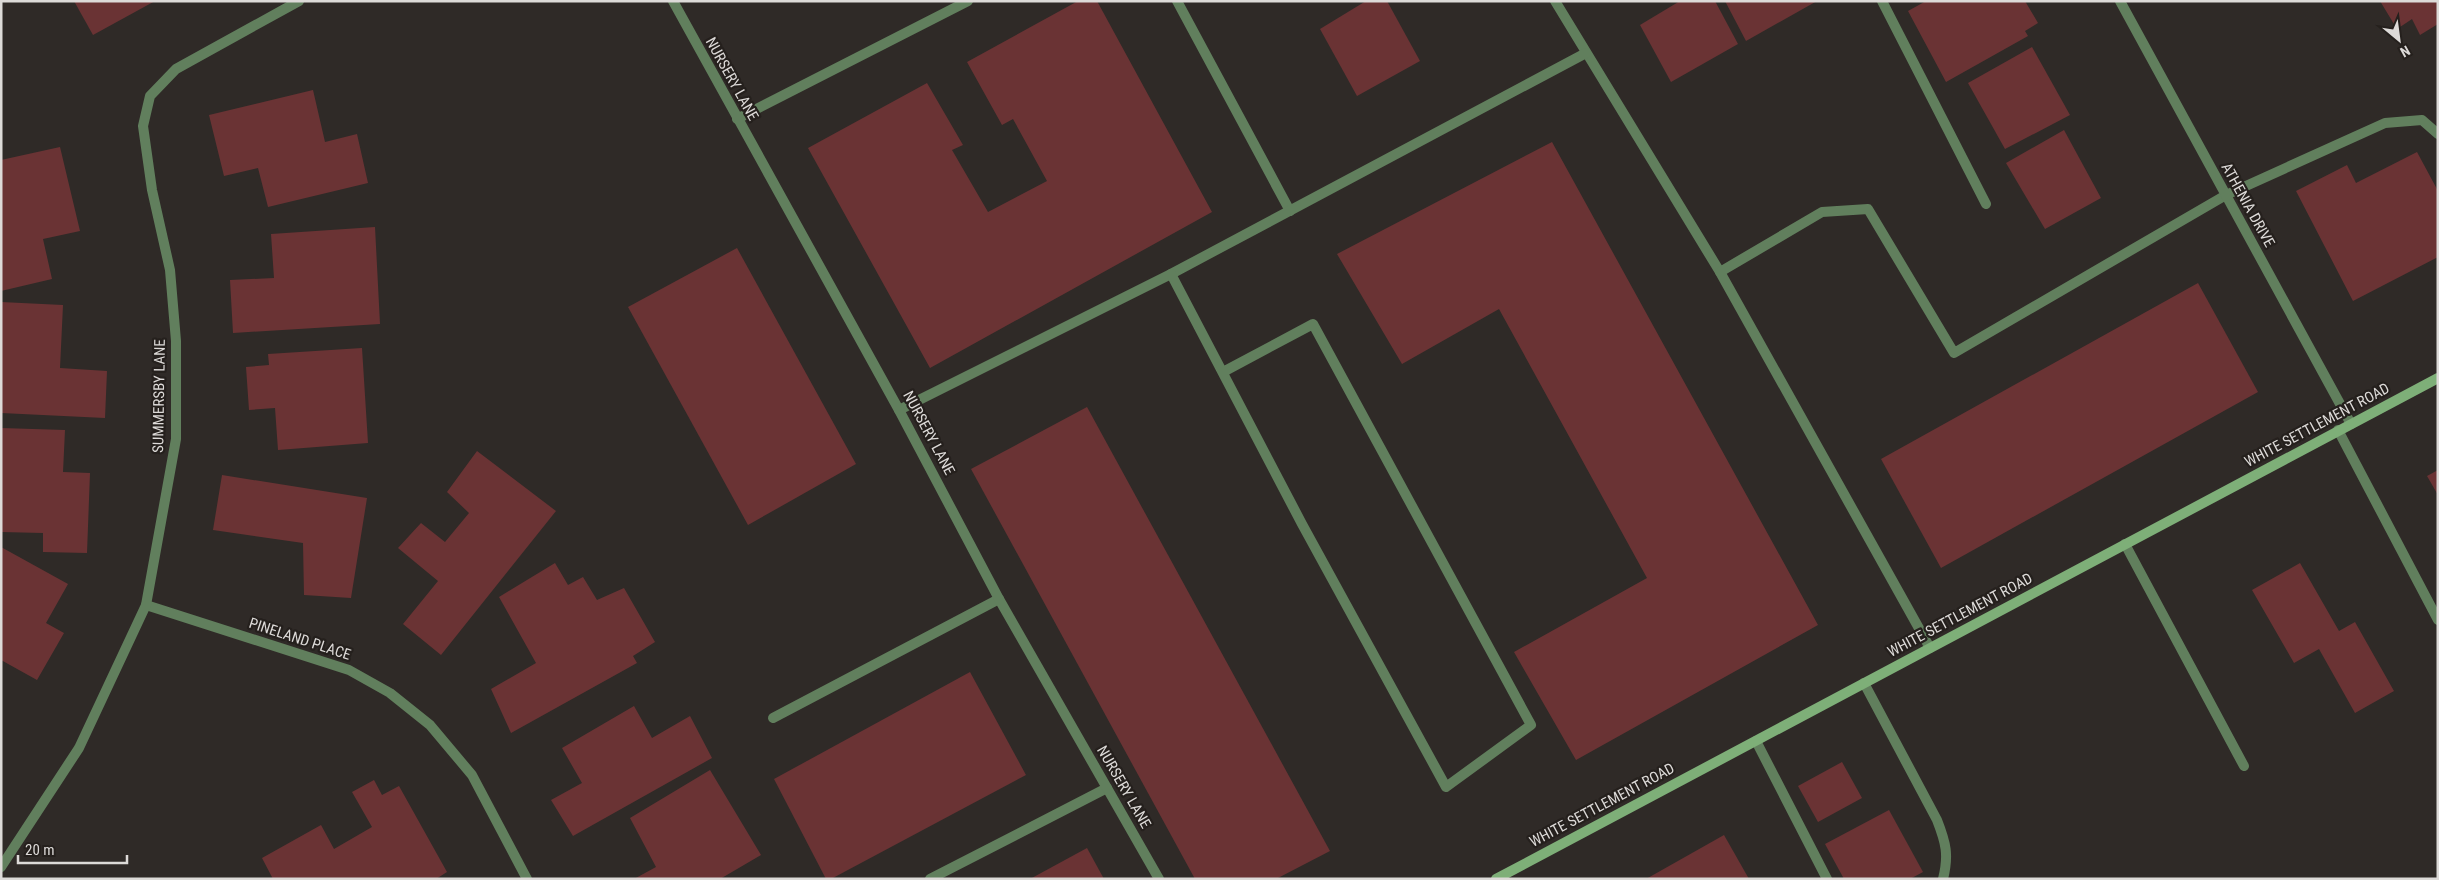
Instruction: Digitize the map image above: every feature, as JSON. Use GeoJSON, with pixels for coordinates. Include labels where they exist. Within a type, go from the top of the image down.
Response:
{"type":"FeatureCollection","features":[{"type":"Feature","properties":{"kind":"main road","name":"WHITE SETTLEMENT ROAD"},"geometry":{"type":"LineString","coordinates":[[1496,879],[2438,378]]}},
{"type":"Feature","properties":{"kind":"street","name":"SUMMERSBY LANE"},"geometry":{"type":"LineString","coordinates":[[1,867],[79,748],[146,605],[176,439],[176,341],[170,270],[152,190],[143,126],[150,96],[176,69],[299,1]]}},
{"type":"Feature","properties":{"kind":"street","name":"NURSERY LANE"},"geometry":{"type":"LineString","coordinates":[[673,1],[899,410],[999,599],[1159,879]]}},
{"type":"Feature","properties":{"kind":"street"},"geometry":{"type":"LineString","coordinates":[[737,119],[968,1]]}},
{"type":"Feature","properties":{"kind":"street"},"geometry":{"type":"LineString","coordinates":[[1177,1],[1290,211]]}},
{"type":"Feature","properties":{"kind":"street"},"geometry":{"type":"LineString","coordinates":[[1554,1],[1720,272],[1930,648]]}},
{"type":"Feature","properties":{"kind":"street"},"geometry":{"type":"LineString","coordinates":[[1882,1],[1986,204]]}},
{"type":"Feature","properties":{"kind":"street","name":"ATHENIA DRIVE"},"geometry":{"type":"LineString","coordinates":[[2120,1],[2351,424]]}},
{"type":"Feature","properties":{"kind":"street"},"geometry":{"type":"LineString","coordinates":[[899,410],[1171,274],[1586,52]]}},
{"type":"Feature","properties":{"kind":"street"},"geometry":{"type":"LineString","coordinates":[[1720,272],[1822,212],[1868,209],[1954,353],[2226,195],[2385,123],[2422,120],[2438,134]]}},
{"type":"Feature","properties":{"kind":"street"},"geometry":{"type":"LineString","coordinates":[[1171,274],[1302,524],[1446,787],[1531,725],[1522,708],[1313,324],[1223,372]]}},
{"type":"Feature","properties":{"kind":"street"},"geometry":{"type":"LineString","coordinates":[[2338,430],[2438,620]]}},
{"type":"Feature","properties":{"kind":"street"},"geometry":{"type":"LineString","coordinates":[[2125,544],[2244,766]]}},
{"type":"Feature","properties":{"kind":"street"},"geometry":{"type":"LineString","coordinates":[[773,718],[999,599]]}},
{"type":"Feature","properties":{"kind":"street","name":"PINELAND PLACE"},"geometry":{"type":"LineString","coordinates":[[146,605],[349,670],[390,693],[430,726],[472,775],[527,879]]}},
{"type":"Feature","properties":{"kind":"street"},"geometry":{"type":"LineString","coordinates":[[1864,683],[1937,820],[1944,839],[1948,860],[1943,879]]}},
{"type":"Feature","properties":{"kind":"street"},"geometry":{"type":"LineString","coordinates":[[1756,741],[1828,879]]}},
{"type":"Feature","properties":{"kind":"street"},"geometry":{"type":"LineString","coordinates":[[930,879],[1107,788]]}},
{"type":"Feature","properties":{"kind":"building"},"geometry":{"type":"Polygon","coordinates":[[[74,1],[155,1],[93,35],[74,1]]]}},
{"type":"Feature","properties":{"kind":"building"},"geometry":{"type":"Polygon","coordinates":[[[1078,1],[1097,1],[1212,212],[930,368],[808,148],[927,83],[963,145],[952,150],[988,212],[1047,181],[1013,119],[1002,125],[967,62],[1078,1]]]}},
{"type":"Feature","properties":{"kind":"building"},"geometry":{"type":"Polygon","coordinates":[[[1366,1],[1387,1],[1420,61],[1357,96],[1320,29],[1366,1]]]}},
{"type":"Feature","properties":{"kind":"building"},"geometry":{"type":"Polygon","coordinates":[[[1680,1],[1715,1],[1738,44],[1671,82],[1640,25],[1680,1]]]}},
{"type":"Feature","properties":{"kind":"building"},"geometry":{"type":"Polygon","coordinates":[[[1725,1],[1817,1],[1746,41],[1725,1]]]}},
{"type":"Feature","properties":{"kind":"building"},"geometry":{"type":"Polygon","coordinates":[[[1926,1],[2025,1],[2038,23],[2025,31],[2028,36],[1946,82],[1908,11],[1926,1]]]}},
{"type":"Feature","properties":{"kind":"building"},"geometry":{"type":"Polygon","coordinates":[[[2380,1],[2438,1],[2438,24],[2420,35],[2412,19],[2397,29],[2380,1]]]}},
{"type":"Feature","properties":{"kind":"building"},"geometry":{"type":"Polygon","coordinates":[[[2032,47],[2070,115],[2005,149],[1968,83],[2032,47]]]}},
{"type":"Feature","properties":{"kind":"building"},"geometry":{"type":"Polygon","coordinates":[[[313,90],[325,142],[357,134],[368,183],[268,207],[258,168],[224,176],[209,115],[313,90]]]}},
{"type":"Feature","properties":{"kind":"building"},"geometry":{"type":"Polygon","coordinates":[[[2064,130],[2101,198],[2045,229],[2006,163],[2064,130]]]}},
{"type":"Feature","properties":{"kind":"building"},"geometry":{"type":"Polygon","coordinates":[[[1552,142],[1818,625],[1576,760],[1514,652],[1647,578],[1499,309],[1402,364],[1337,254],[1552,142]]]}},
{"type":"Feature","properties":{"kind":"building"},"geometry":{"type":"Polygon","coordinates":[[[60,147],[80,231],[43,239],[52,279],[1,291],[1,160],[60,147]]]}},
{"type":"Feature","properties":{"kind":"building"},"geometry":{"type":"Polygon","coordinates":[[[2417,152],[2438,191],[2438,257],[2353,301],[2296,191],[2347,165],[2356,183],[2417,152]]]}},
{"type":"Feature","properties":{"kind":"building"},"geometry":{"type":"Polygon","coordinates":[[[375,227],[380,324],[233,333],[230,280],[274,278],[271,234],[375,227]]]}},
{"type":"Feature","properties":{"kind":"building"},"geometry":{"type":"Polygon","coordinates":[[[737,248],[856,464],[748,525],[628,307],[737,248]]]}},
{"type":"Feature","properties":{"kind":"building"},"geometry":{"type":"Polygon","coordinates":[[[2198,283],[2258,392],[1941,568],[1881,459],[2198,283]]]}},
{"type":"Feature","properties":{"kind":"building"},"geometry":{"type":"Polygon","coordinates":[[[1,302],[63,305],[60,368],[107,371],[105,418],[1,413],[1,302]]]}},
{"type":"Feature","properties":{"kind":"building"},"geometry":{"type":"Polygon","coordinates":[[[362,348],[368,443],[278,450],[275,408],[249,410],[246,367],[269,365],[268,354],[362,348]]]}},
{"type":"Feature","properties":{"kind":"building"},"geometry":{"type":"Polygon","coordinates":[[[1087,407],[1330,851],[1276,879],[1195,879],[971,469],[1087,407]]]}},
{"type":"Feature","properties":{"kind":"building"},"geometry":{"type":"Polygon","coordinates":[[[1,428],[65,430],[63,472],[90,473],[87,553],[43,552],[43,533],[1,532],[1,428]]]}},
{"type":"Feature","properties":{"kind":"building"},"geometry":{"type":"Polygon","coordinates":[[[477,451],[556,511],[441,655],[403,624],[438,581],[398,548],[421,523],[445,542],[469,513],[447,492],[477,451]]]}},
{"type":"Feature","properties":{"kind":"building"},"geometry":{"type":"Polygon","coordinates":[[[2438,470],[2438,495],[2427,476],[2438,470]]]}},
{"type":"Feature","properties":{"kind":"building"},"geometry":{"type":"Polygon","coordinates":[[[222,475],[367,498],[351,598],[304,595],[303,543],[213,530],[222,475]]]}},
{"type":"Feature","properties":{"kind":"building"},"geometry":{"type":"Polygon","coordinates":[[[1,547],[68,584],[46,623],[64,633],[37,680],[1,660],[1,547]]]}},
{"type":"Feature","properties":{"kind":"building"},"geometry":{"type":"Polygon","coordinates":[[[555,563],[568,585],[583,577],[597,600],[624,588],[655,642],[633,656],[637,663],[511,733],[491,689],[536,663],[499,597],[555,563]]]}},
{"type":"Feature","properties":{"kind":"building"},"geometry":{"type":"Polygon","coordinates":[[[2300,563],[2339,631],[2355,622],[2394,691],[2355,713],[2319,649],[2294,663],[2252,590],[2300,563]]]}},
{"type":"Feature","properties":{"kind":"building"},"geometry":{"type":"Polygon","coordinates":[[[970,672],[1026,775],[831,879],[826,879],[774,779],[970,672]]]}},
{"type":"Feature","properties":{"kind":"building"},"geometry":{"type":"Polygon","coordinates":[[[634,706],[652,738],[690,716],[712,758],[573,836],[551,800],[582,783],[562,748],[634,706]]]}},
{"type":"Feature","properties":{"kind":"building"},"geometry":{"type":"Polygon","coordinates":[[[1842,762],[1862,798],[1818,822],[1798,786],[1842,762]]]}},
{"type":"Feature","properties":{"kind":"building"},"geometry":{"type":"Polygon","coordinates":[[[710,770],[761,855],[720,879],[634,879],[656,867],[630,818],[710,770]]]}},
{"type":"Feature","properties":{"kind":"building"},"geometry":{"type":"Polygon","coordinates":[[[374,780],[382,795],[399,786],[447,872],[436,879],[273,879],[262,858],[321,825],[334,849],[372,827],[352,792],[374,780]]]}},
{"type":"Feature","properties":{"kind":"building"},"geometry":{"type":"Polygon","coordinates":[[[1889,810],[1923,872],[1910,879],[1844,879],[1825,844],[1889,810]]]}},
{"type":"Feature","properties":{"kind":"building"},"geometry":{"type":"Polygon","coordinates":[[[1724,835],[1749,879],[1646,879],[1724,835]]]}},
{"type":"Feature","properties":{"kind":"building"},"geometry":{"type":"Polygon","coordinates":[[[1087,848],[1104,879],[1030,879],[1087,848]]]}}]}
